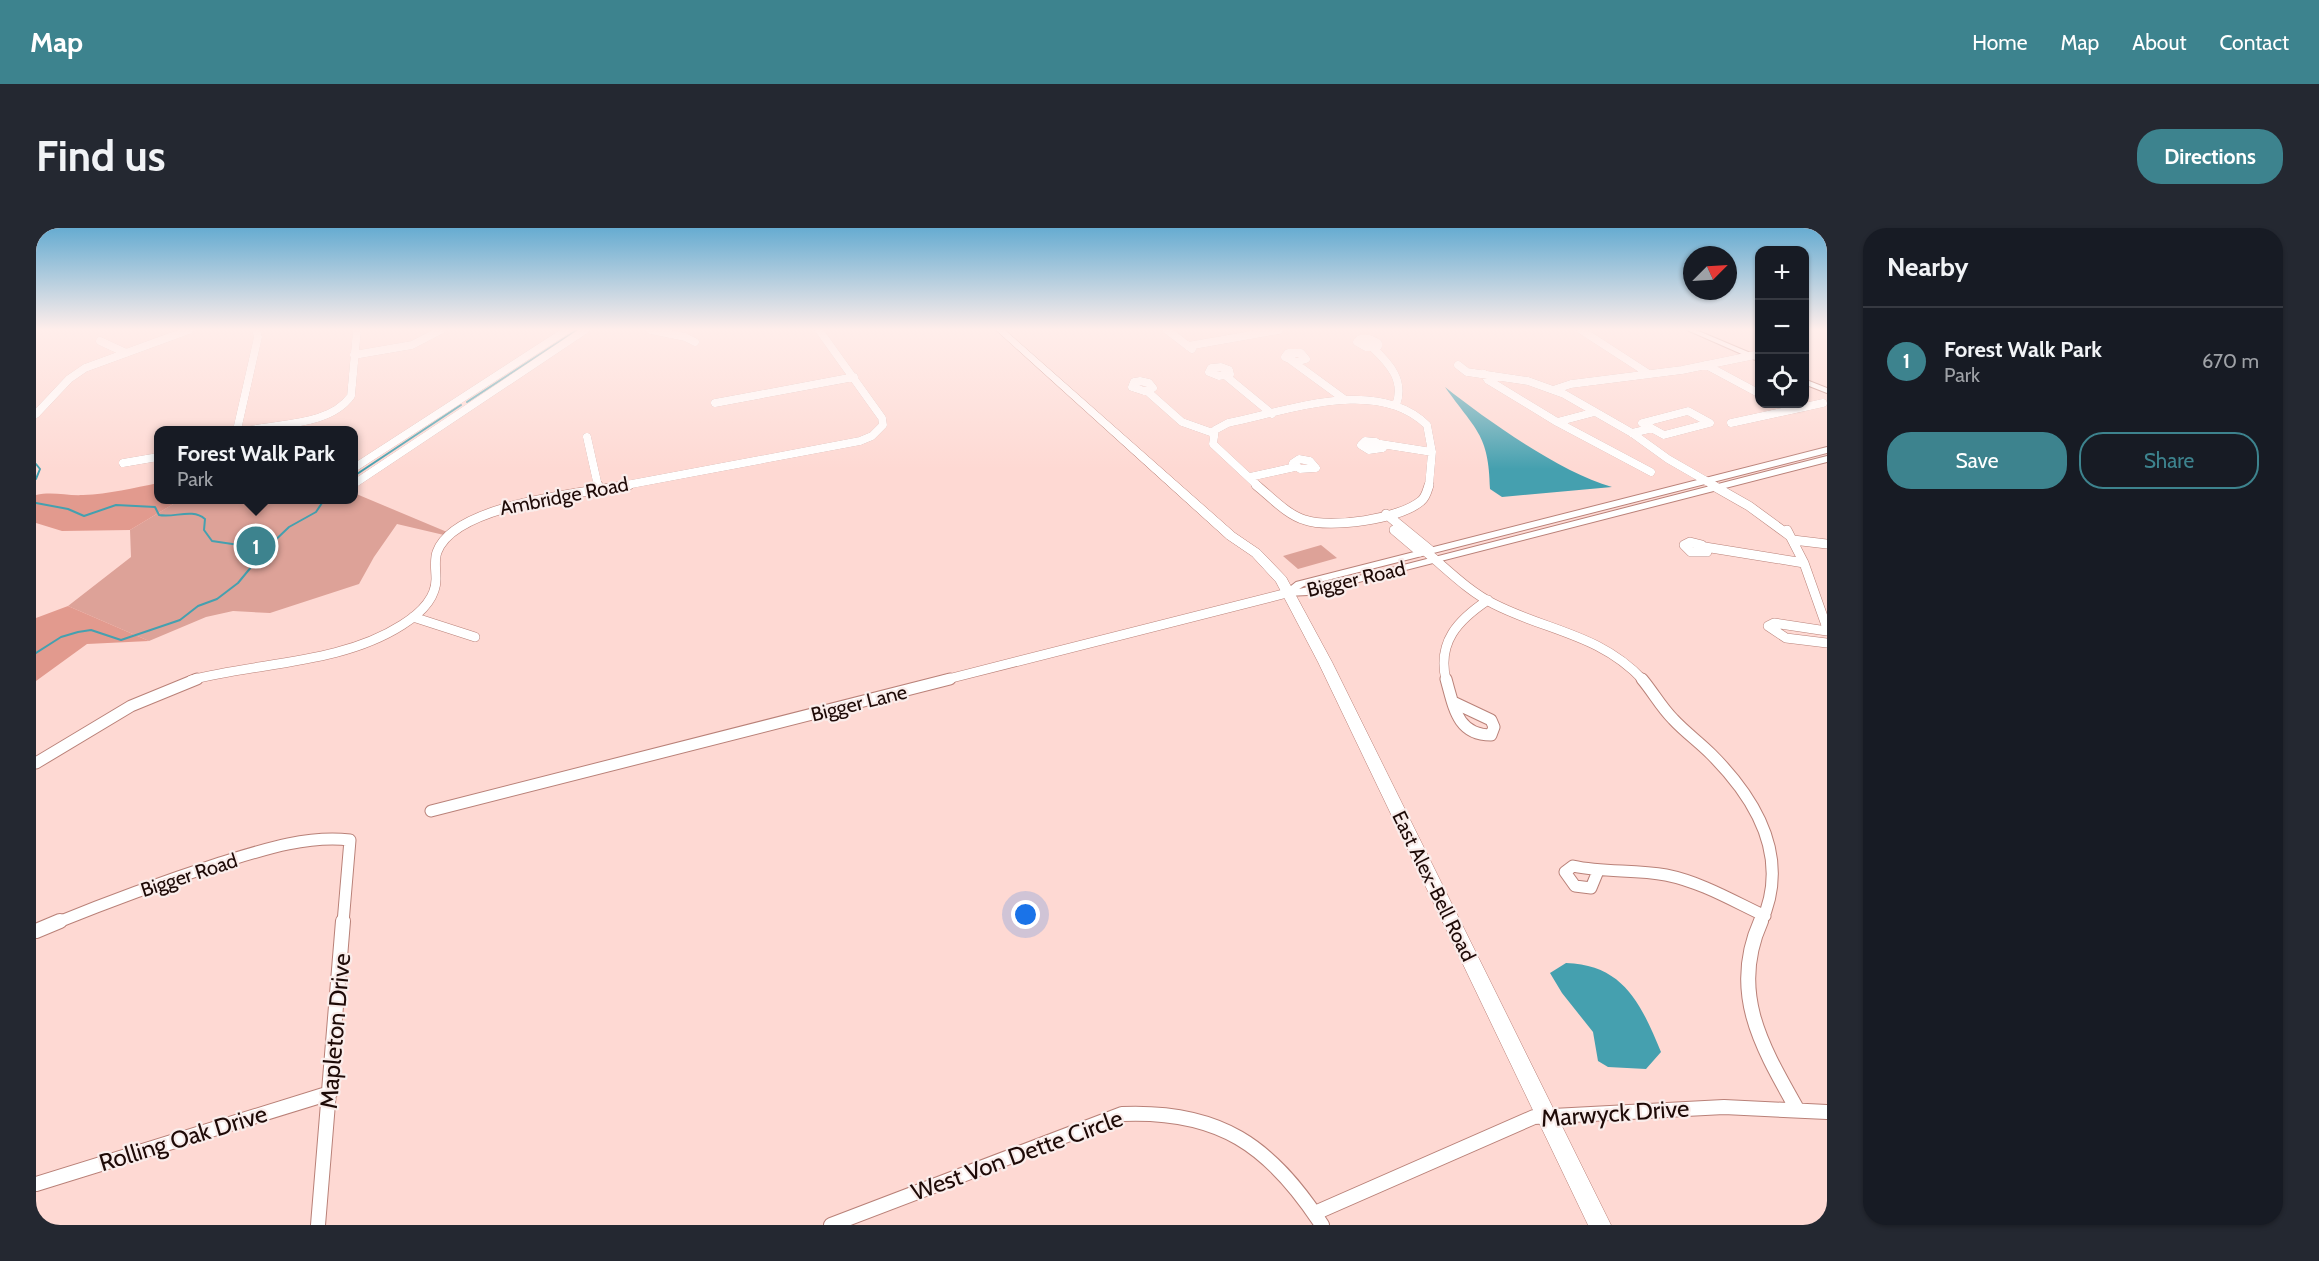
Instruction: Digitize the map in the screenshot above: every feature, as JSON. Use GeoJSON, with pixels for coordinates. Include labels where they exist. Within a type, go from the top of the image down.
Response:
{"type":"FeatureCollection","features":[{"type":"Feature","properties":{"kind":"main road","name":"East Alex-Bell Road"},"geometry":{"type":"LineString","coordinates":[[1054,377],[1123,433],[1231,536],[1256,554],[1281,580],[1321,654],[1600,1225]]}},
{"type":"Feature","properties":{"kind":"street"},"geometry":{"type":"LineString","coordinates":[[36,414],[46,406],[60,385],[69,377]]}},
{"type":"Feature","properties":{"kind":"street"},"geometry":{"type":"LineString","coordinates":[[238,426],[249,377]]}},
{"type":"Feature","properties":{"kind":"street"},"geometry":{"type":"LineString","coordinates":[[270,426],[329,414],[346,405],[351,396],[352,377]]}},
{"type":"Feature","properties":{"kind":"street"},"geometry":{"type":"LineString","coordinates":[[358,465],[495,377]]}},
{"type":"Feature","properties":{"kind":"street"},"geometry":{"type":"LineString","coordinates":[[358,481],[515,377]]}},
{"type":"Feature","properties":{"kind":"street"},"geometry":{"type":"LineString","coordinates":[[715,403],[854,377]]}},
{"type":"Feature","properties":{"kind":"street","name":"Ambridge Road"},"geometry":{"type":"LineString","coordinates":[[36,763],[148,698],[176,685],[363,643],[388,633],[413,617],[432,596],[438,550],[456,529],[500,507],[866,438],[880,429],[883,421],[854,377]]}},
{"type":"Feature","properties":{"kind":"street"},"geometry":{"type":"LineString","coordinates":[[1227,377],[1272,414]]}},
{"type":"Feature","properties":{"kind":"street"},"geometry":{"type":"LineString","coordinates":[[1313,377],[1344,399]]}},
{"type":"Feature","properties":{"kind":"street"},"geometry":{"type":"LineString","coordinates":[[1396,377],[1399,394],[1396,405]]}},
{"type":"Feature","properties":{"kind":"street"},"geometry":{"type":"LineString","coordinates":[[1486,377],[1557,422],[1651,472]]}},
{"type":"Feature","properties":{"kind":"street"},"geometry":{"type":"LineString","coordinates":[[1500,377],[1528,381],[1553,390],[1767,511],[1782,523],[1804,563],[1827,630],[1774,623],[1768,626],[1772,632],[1780,636],[1827,643]]}},
{"type":"Feature","properties":{"kind":"street"},"geometry":{"type":"LineString","coordinates":[[1553,390],[1571,384],[1629,377]]}},
{"type":"Feature","properties":{"kind":"street"},"geometry":{"type":"LineString","coordinates":[[1727,377],[1755,391]]}},
{"type":"Feature","properties":{"kind":"street"},"geometry":{"type":"LineString","coordinates":[[1810,377],[1827,384]]}},
{"type":"Feature","properties":{"kind":"street"},"geometry":{"type":"LineString","coordinates":[[1809,383],[1827,391]]}},
{"type":"Feature","properties":{"kind":"street"},"geometry":{"type":"LineString","coordinates":[[1147,391],[1182,423],[1213,434]]}},
{"type":"Feature","properties":{"kind":"street"},"geometry":{"type":"LineString","coordinates":[[1344,399],[1365,399],[1396,405],[1413,412],[1427,425],[1432,452],[1425,496],[1416,504],[1382,515],[1330,525],[1304,521],[1290,513],[1214,444],[1213,434],[1218,428],[1228,423],[1344,399]]}},
{"type":"Feature","properties":{"kind":"street"},"geometry":{"type":"LineString","coordinates":[[1731,423],[1823,403]]}},
{"type":"Feature","properties":{"kind":"street"},"geometry":{"type":"LineString","coordinates":[[1785,408],[1791,411]]}},
{"type":"Feature","properties":{"kind":"street"},"geometry":{"type":"LineString","coordinates":[[1632,433],[1649,429],[1664,435],[1710,423],[1688,411],[1642,423],[1649,429]]}},
{"type":"Feature","properties":{"kind":"street"},"geometry":{"type":"LineString","coordinates":[[1557,422],[1595,412]]}},
{"type":"Feature","properties":{"kind":"street"},"geometry":{"type":"LineString","coordinates":[[586,437],[598,489]]}},
{"type":"Feature","properties":{"kind":"street"},"geometry":{"type":"LineString","coordinates":[[1381,444],[1432,452]]}},
{"type":"Feature","properties":{"kind":"street","name":"Bigger Road"},"geometry":{"type":"LineString","coordinates":[[1714,483],[1827,450]]}},
{"type":"Feature","properties":{"kind":"street"},"geometry":{"type":"LineString","coordinates":[[123,463],[154,458]]}},
{"type":"Feature","properties":{"kind":"street","name":"Bigger Road"},"geometry":{"type":"LineString","coordinates":[[1287,593],[1300,584],[1714,483],[1827,459]]}},
{"type":"Feature","properties":{"kind":"street"},"geometry":{"type":"LineString","coordinates":[[1250,477],[1295,467]]}},
{"type":"Feature","properties":{"kind":"street"},"geometry":{"type":"LineString","coordinates":[[1382,515],[1488,600],[1512,612],[1579,635],[1617,657],[1640,677],[1670,717],[1724,768],[1751,805],[1769,845],[1774,883],[1772,900],[1751,947],[1748,963],[1749,1003],[1769,1058],[1797,1109]]}},
{"type":"Feature","properties":{"kind":"street"},"geometry":{"type":"LineString","coordinates":[[1793,540],[1827,544]]}},
{"type":"Feature","properties":{"kind":"street"},"geometry":{"type":"LineString","coordinates":[[1793,540],[1827,549]]}},
{"type":"Feature","properties":{"kind":"street"},"geometry":{"type":"LineString","coordinates":[[1705,547],[1804,563]]}},
{"type":"Feature","properties":{"kind":"street","name":"Bigger Road"},"geometry":{"type":"LineString","coordinates":[[1287,593],[1308,592],[1428,553]]}},
{"type":"Feature","properties":{"kind":"street","name":"Bigger Lane"},"geometry":{"type":"LineString","coordinates":[[431,811],[1287,593]]}},
{"type":"Feature","properties":{"kind":"street"},"geometry":{"type":"LineString","coordinates":[[1455,704],[1446,684],[1443,667],[1447,642],[1459,621],[1488,600]]}},
{"type":"Feature","properties":{"kind":"street"},"geometry":{"type":"LineString","coordinates":[[413,617],[475,637]]}},
{"type":"Feature","properties":{"kind":"street","name":"Bigger Road"},"geometry":{"type":"LineString","coordinates":[[36,931],[193,871],[301,843],[331,837],[347,838]]}},
{"type":"Feature","properties":{"kind":"street","name":"Mapleton Drive"},"geometry":{"type":"LineString","coordinates":[[318,1225],[352,843],[347,838]]}},
{"type":"Feature","properties":{"kind":"street"},"geometry":{"type":"LineString","coordinates":[[1598,871],[1635,870],[1672,877],[1713,891],[1765,916]]}},
{"type":"Feature","properties":{"kind":"street","name":"Rolling Oak Drive"},"geometry":{"type":"LineString","coordinates":[[36,1184],[330,1093]]}},
{"type":"Feature","properties":{"kind":"street","name":"Marwyck Drive"},"geometry":{"type":"LineString","coordinates":[[1318,1219],[1526,1120],[1547,1115],[1724,1107],[1797,1109],[1827,1113]]}},
{"type":"Feature","properties":{"kind":"street","name":"West Von Dette Circle"},"geometry":{"type":"LineString","coordinates":[[831,1225],[1122,1114],[1159,1112],[1183,1114],[1245,1140],[1288,1177],[1318,1219]]}},
{"type":"Feature","properties":{"kind":"shaded area"},"geometry":{"type":"Polygon","coordinates":[[[154,484],[154,504],[173,504],[130,530],[62,531],[36,523],[36,495],[48,493],[77,495],[154,484]]]}},
{"type":"Feature","properties":{"kind":"shaded area"},"geometry":{"type":"Polygon","coordinates":[[[358,495],[447,532],[444,535],[397,524],[359,584],[270,613],[233,611],[206,617],[149,641],[68,606],[131,557],[130,530],[173,504],[358,504],[358,495]]]}},
{"type":"Feature","properties":{"kind":"shaded area"},"geometry":{"type":"Polygon","coordinates":[[[1321,545],[1337,558],[1298,569],[1283,556],[1321,545]]]}},
{"type":"Feature","properties":{"kind":"shaded area"},"geometry":{"type":"Polygon","coordinates":[[[68,606],[149,641],[87,644],[36,681],[36,618],[68,606]]]}},
{"type":"Feature","properties":{"kind":"water"},"geometry":{"type":"Polygon","coordinates":[[[1445,387],[1503,430],[1548,458],[1592,480],[1612,487],[1502,497],[1490,489],[1487,455],[1478,433],[1445,387]]]}},
{"type":"Feature","properties":{"kind":"water"},"geometry":{"type":"Polygon","coordinates":[[[1566,963],[1586,965],[1602,971],[1616,979],[1628,990],[1646,1018],[1661,1052],[1646,1069],[1608,1067],[1598,1061],[1593,1032],[1562,993],[1550,973],[1566,963]]]}},
{"type":"Feature","properties":{"kind":"waterway"},"geometry":{"type":"LineString","coordinates":[[467,402],[506,377]]}},
{"type":"Feature","properties":{"kind":"waterway"},"geometry":{"type":"LineString","coordinates":[[358,473],[461,405]]}},
{"type":"Feature","properties":{"kind":"waterway"},"geometry":{"type":"LineString","coordinates":[[36,464],[40,469],[36,479]]}},
{"type":"Feature","properties":{"kind":"waterway"},"geometry":{"type":"LineString","coordinates":[[36,503],[68,509],[84,516],[116,505],[155,507],[159,515],[165,516],[195,514],[205,519],[204,530],[212,541],[266,549]]}},
{"type":"Feature","properties":{"kind":"waterway"},"geometry":{"type":"LineString","coordinates":[[266,549],[289,527],[316,512],[321,504]]}},
{"type":"Feature","properties":{"kind":"waterway"},"geometry":{"type":"LineString","coordinates":[[36,653],[61,637],[78,632],[91,630],[121,640],[180,620],[198,606],[217,599],[238,583],[266,549]]}},
{"type":"Feature","properties":{"kind":"place","name":"Forest Walk Park"},"geometry":{"type":"Point","coordinates":[256,546]}}]}
